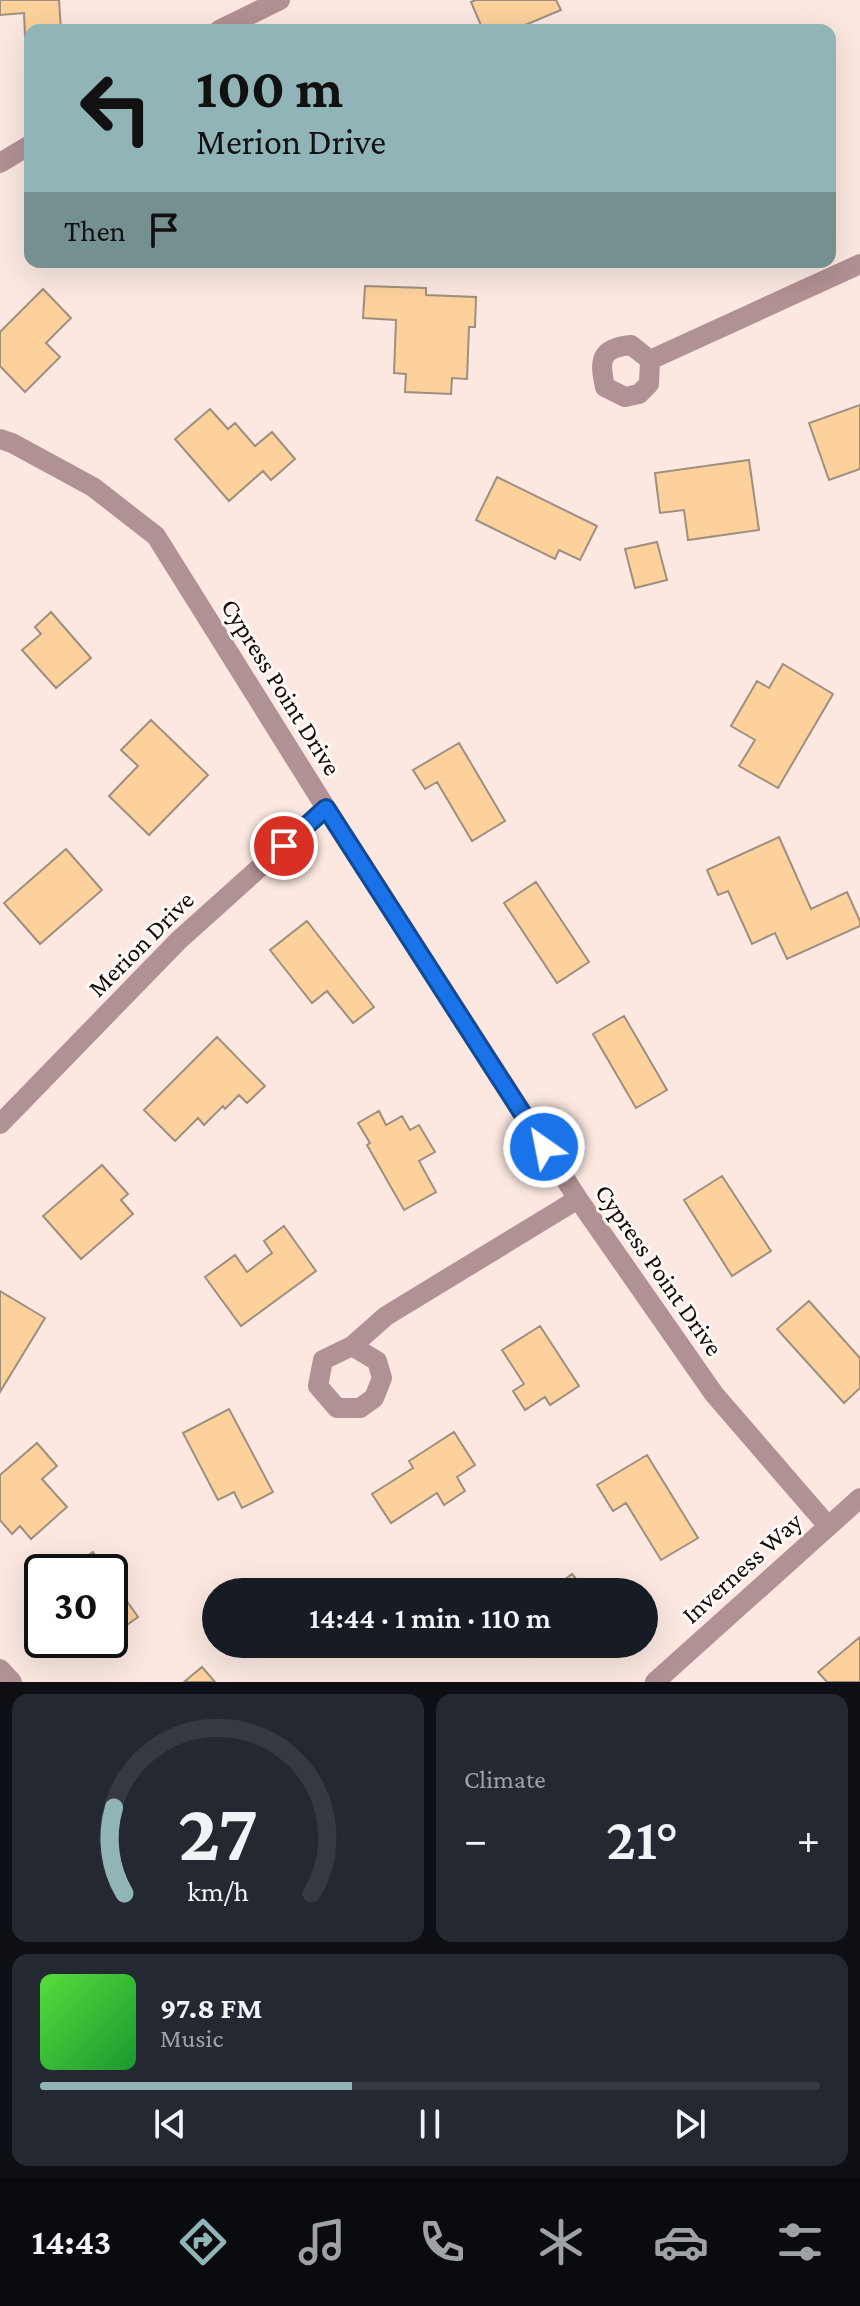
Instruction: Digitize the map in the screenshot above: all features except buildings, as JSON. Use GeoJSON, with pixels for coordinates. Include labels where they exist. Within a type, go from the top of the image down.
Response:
{"type":"FeatureCollection","features":[{"type":"Feature","properties":{"kind":"street"},"geometry":{"type":"LineString","coordinates":[[231,24],[280,0]]}},
{"type":"Feature","properties":{"kind":"street"},"geometry":{"type":"LineString","coordinates":[[0,163],[24,149]]}},
{"type":"Feature","properties":{"kind":"street"},"geometry":{"type":"LineString","coordinates":[[650,360],[860,264]]}},
{"type":"Feature","properties":{"kind":"street","name":"Cypress Point Drive"},"geometry":{"type":"LineString","coordinates":[[0,439],[93,487],[156,536],[326,808],[578,1199],[714,1394],[828,1526]]}},
{"type":"Feature","properties":{"kind":"street","name":"Merion Drive"},"geometry":{"type":"LineString","coordinates":[[0,1124],[179,940],[326,808]]}},
{"type":"Feature","properties":{"kind":"street"},"geometry":{"type":"LineString","coordinates":[[352,1346],[386,1316],[578,1199]]}},
{"type":"Feature","properties":{"kind":"street","name":"Inverness Way"},"geometry":{"type":"LineString","coordinates":[[655,1682],[860,1498]]}},
{"type":"Feature","properties":{"kind":"street"},"geometry":{"type":"LineString","coordinates":[[0,1669],[12,1682]]}},
{"type":"Feature","properties":{"kind":"route"},"geometry":{"type":"LineString","coordinates":[[284,846],[326,808],[544,1147]]}}]}
